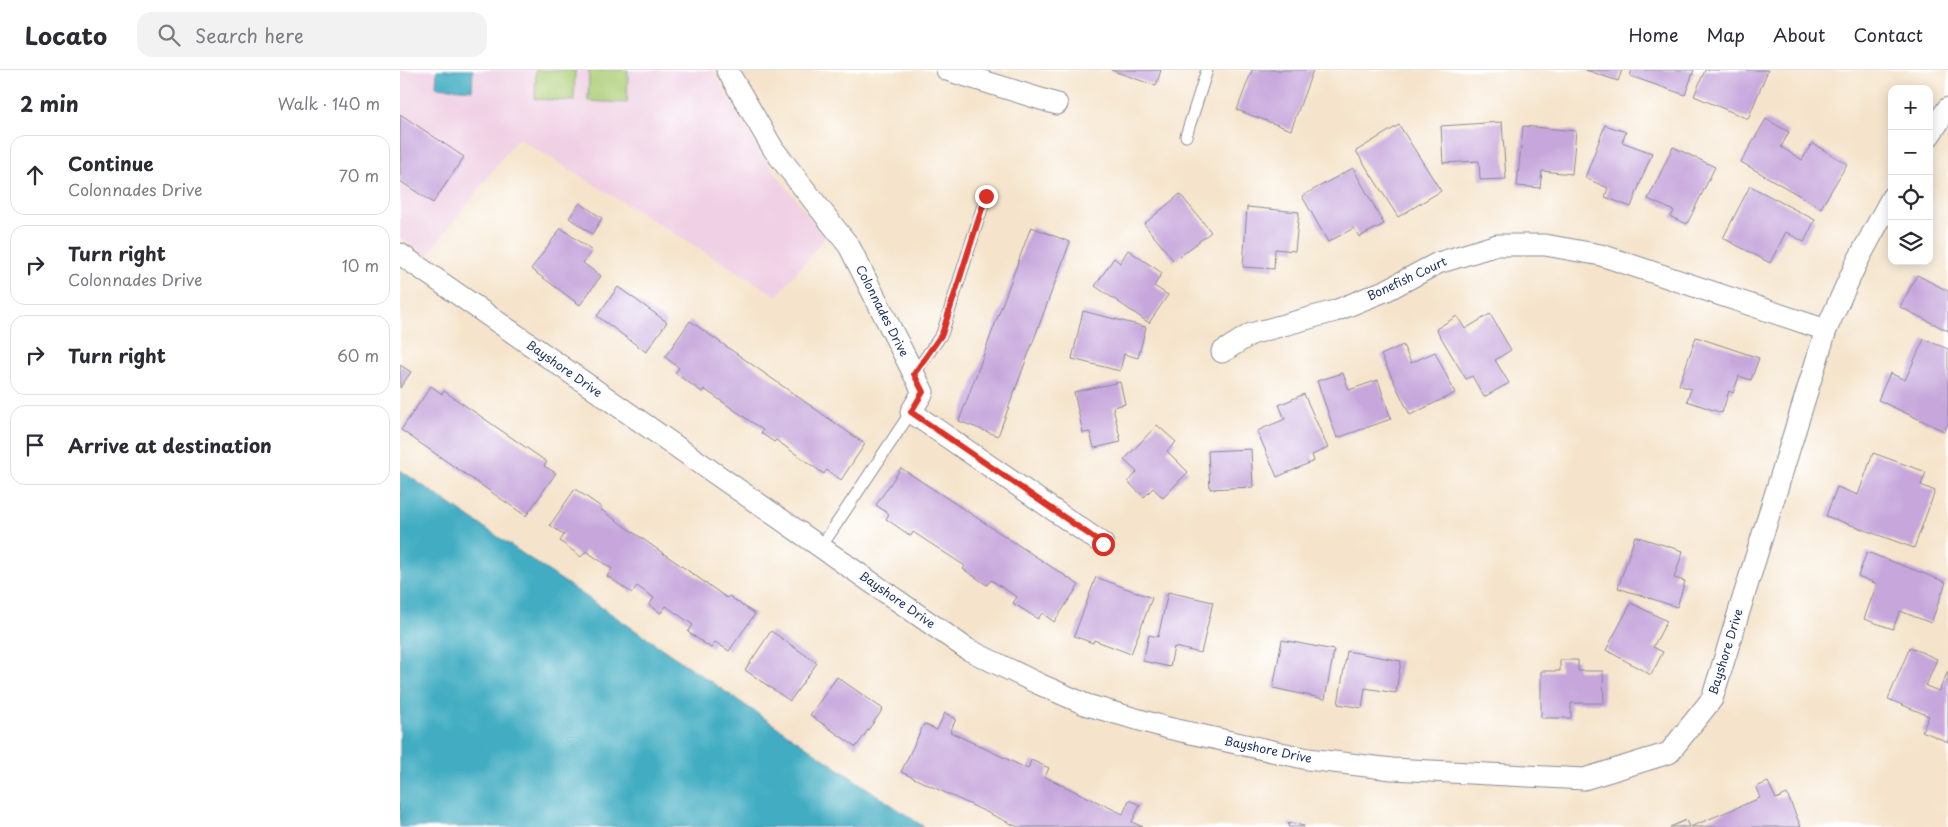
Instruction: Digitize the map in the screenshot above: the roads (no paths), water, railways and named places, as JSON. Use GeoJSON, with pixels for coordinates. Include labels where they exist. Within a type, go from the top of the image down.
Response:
{"type":"FeatureCollection","features":[{"type":"Feature","properties":{"kind":"street","name":"Colonnades Drive"},"geometry":{"type":"LineString","coordinates":[[727,70],[774,150],[849,246],[923,392],[911,412]]}},
{"type":"Feature","properties":{"kind":"street"},"geometry":{"type":"LineString","coordinates":[[947,70],[1057,104]]}},
{"type":"Feature","properties":{"kind":"street"},"geometry":{"type":"LineString","coordinates":[[1933,130],[1948,108]]}},
{"type":"Feature","properties":{"kind":"street","name":"Bayshore Drive"},"geometry":{"type":"LineString","coordinates":[[400,254],[968,649],[1038,684],[1087,705],[1168,728],[1308,759],[1392,769],[1584,780],[1669,753],[1712,699],[1826,330],[1857,262],[1888,204]]}},
{"type":"Feature","properties":{"kind":"street","name":"Bonefish Court"},"geometry":{"type":"LineString","coordinates":[[1222,352],[1250,334],[1335,310],[1387,290],[1438,263],[1496,245],[1545,245],[1601,255],[1826,330]]}},
{"type":"Feature","properties":{"kind":"street"},"geometry":{"type":"LineString","coordinates":[[911,412],[1103,544]]}},
{"type":"Feature","properties":{"kind":"lane"},"geometry":{"type":"LineString","coordinates":[[1186,136],[1207,70]]}},
{"type":"Feature","properties":{"kind":"lane"},"geometry":{"type":"LineString","coordinates":[[914,374],[942,334],[986,196]]}},
{"type":"Feature","properties":{"kind":"lane"},"geometry":{"type":"LineString","coordinates":[[821,547],[911,412]]}},
{"type":"Feature","properties":{"kind":"water"},"geometry":{"type":"Polygon","coordinates":[[[437,70],[473,70],[472,90],[436,87],[437,70]]]}},
{"type":"Feature","properties":{"kind":"water"},"geometry":{"type":"Polygon","coordinates":[[[400,470],[924,827],[400,827],[400,470]]]}}]}
